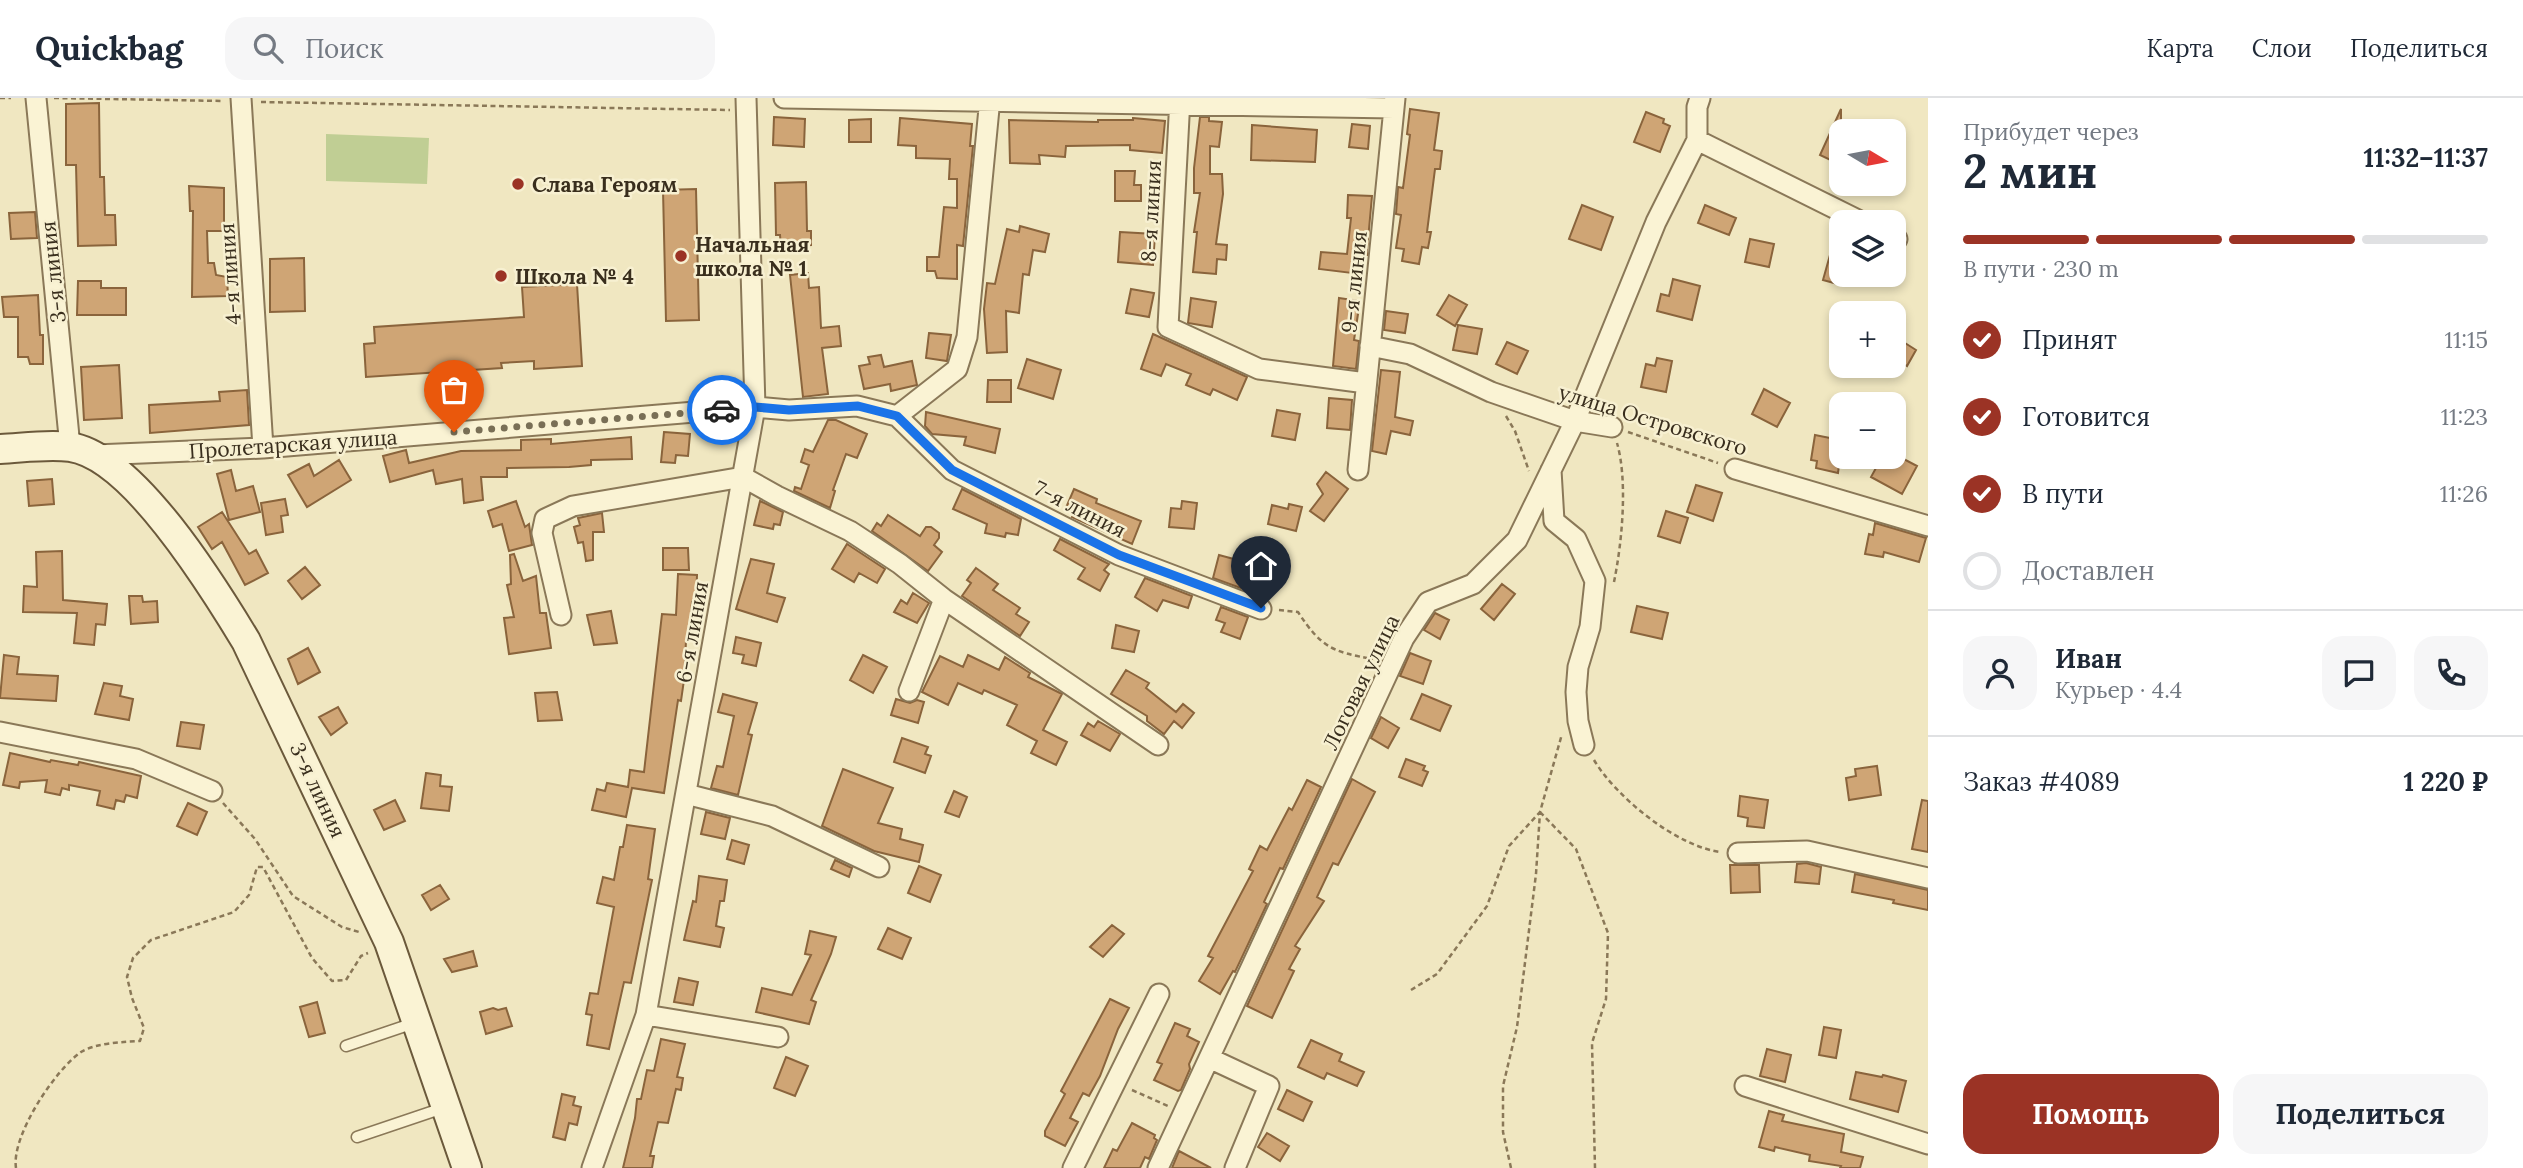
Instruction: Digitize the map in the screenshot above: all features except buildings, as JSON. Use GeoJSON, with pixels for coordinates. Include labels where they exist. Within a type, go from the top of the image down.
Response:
{"type":"FeatureCollection","features":[{"type":"Feature","properties":{"kind":"main road","name":"Пролетарская улица"},"geometry":{"type":"LineString","coordinates":[[0,449],[83,451]]}},
{"type":"Feature","properties":{"kind":"main road","name":"3-я линия"},"geometry":{"type":"LineString","coordinates":[[83,451],[122,476],[158,513],[189,551],[219,596],[258,666],[389,943],[467,1168]]}},
{"type":"Feature","properties":{"kind":"street","name":"3-я линия"},"geometry":{"type":"LineString","coordinates":[[36,98],[83,451]]}},
{"type":"Feature","properties":{"kind":"street"},"geometry":{"type":"LineString","coordinates":[[785,98],[1394,103]]}},
{"type":"Feature","properties":{"kind":"street","name":"Логовая улица"},"geometry":{"type":"LineString","coordinates":[[1158,1168],[1404,638],[1428,601],[1473,584],[1517,540],[1575,421],[1656,222],[1697,140],[1697,107],[1700,98]]}},
{"type":"Feature","properties":{"kind":"street","name":"4-я линия"},"geometry":{"type":"LineString","coordinates":[[241,100],[263,448]]}},
{"type":"Feature","properties":{"kind":"street"},"geometry":{"type":"LineString","coordinates":[[755,407],[789,410],[858,406],[897,416],[957,369],[967,337],[990,100]]}},
{"type":"Feature","properties":{"kind":"street","name":"8-я линия"},"geometry":{"type":"LineString","coordinates":[[1180,101],[1168,327],[1259,369],[1367,383]]}},
{"type":"Feature","properties":{"kind":"street","name":"9-я линия"},"geometry":{"type":"LineString","coordinates":[[1357,470],[1394,103]]}},
{"type":"Feature","properties":{"kind":"street","name":"6-я линия"},"geometry":{"type":"LineString","coordinates":[[592,1168],[646,1015],[755,407],[746,104]]}},
{"type":"Feature","properties":{"kind":"street"},"geometry":{"type":"LineString","coordinates":[[1697,140],[1838,210]]}},
{"type":"Feature","properties":{"kind":"street","name":"улица Островского"},"geometry":{"type":"LineString","coordinates":[[1370,346],[1410,354],[1491,393],[1575,421],[1612,427]]}},
{"type":"Feature","properties":{"kind":"street","name":"Пролетарская улица"},"geometry":{"type":"LineString","coordinates":[[83,451],[263,448],[755,407]]}},
{"type":"Feature","properties":{"kind":"street","name":"7-я линия"},"geometry":{"type":"LineString","coordinates":[[897,416],[952,470],[1119,555],[1261,608]]}},
{"type":"Feature","properties":{"kind":"street"},"geometry":{"type":"LineString","coordinates":[[1550,468],[1554,521],[1576,540],[1595,581],[1590,627],[1578,667],[1576,692],[1577,722],[1584,744]]}},
{"type":"Feature","properties":{"kind":"street","name":"улица Островского"},"geometry":{"type":"LineString","coordinates":[[1735,469],[1928,526]]}},
{"type":"Feature","properties":{"kind":"street"},"geometry":{"type":"LineString","coordinates":[[561,615],[542,533],[545,519],[573,506],[743,477],[850,531],[900,564],[944,599],[1158,745]]}},
{"type":"Feature","properties":{"kind":"street"},"geometry":{"type":"LineString","coordinates":[[909,691],[944,599]]}},
{"type":"Feature","properties":{"kind":"street"},"geometry":{"type":"LineString","coordinates":[[0,732],[136,759],[212,790]]}},
{"type":"Feature","properties":{"kind":"street"},"geometry":{"type":"LineString","coordinates":[[686,794],[772,816],[879,867]]}},
{"type":"Feature","properties":{"kind":"street"},"geometry":{"type":"LineString","coordinates":[[1738,853],[1807,851],[1928,878]]}},
{"type":"Feature","properties":{"kind":"street"},"geometry":{"type":"LineString","coordinates":[[1073,1168],[1159,994]]}},
{"type":"Feature","properties":{"kind":"street"},"geometry":{"type":"LineString","coordinates":[[646,1015],[778,1037]]}},
{"type":"Feature","properties":{"kind":"street"},"geometry":{"type":"LineString","coordinates":[[1209,1058],[1269,1086],[1235,1168]]}},
{"type":"Feature","properties":{"kind":"street"},"geometry":{"type":"LineString","coordinates":[[1745,1086],[1928,1144]]}},
{"type":"Feature","properties":{"kind":"lane"},"geometry":{"type":"LineString","coordinates":[[346,1046],[418,1022]]}},
{"type":"Feature","properties":{"kind":"lane"},"geometry":{"type":"LineString","coordinates":[[358,1137],[447,1107]]}},
{"type":"Feature","properties":{"kind":"path"},"geometry":{"type":"LineString","coordinates":[[0,98],[10,98]]}},
{"type":"Feature","properties":{"kind":"path"},"geometry":{"type":"LineString","coordinates":[[51,98],[746,104]]}},
{"type":"Feature","properties":{"kind":"path"},"geometry":{"type":"LineString","coordinates":[[1491,393],[1515,431],[1538,496]]}},
{"type":"Feature","properties":{"kind":"path"},"geometry":{"type":"LineString","coordinates":[[1612,427],[1623,464],[1622,512],[1612,592]]}},
{"type":"Feature","properties":{"kind":"path","name":"улица Островского"},"geometry":{"type":"LineString","coordinates":[[1612,427],[1735,469]]}},
{"type":"Feature","properties":{"kind":"path"},"geometry":{"type":"LineString","coordinates":[[1261,608],[1298,612],[1325,646],[1352,656]]}},
{"type":"Feature","properties":{"kind":"path"},"geometry":{"type":"LineString","coordinates":[[1511,1168],[1503,1132],[1503,1086],[1517,1027],[1536,874],[1540,812],[1564,726]]}},
{"type":"Feature","properties":{"kind":"path"},"geometry":{"type":"LineString","coordinates":[[1584,744],[1601,773],[1622,796],[1667,830],[1690,845],[1738,853]]}},
{"type":"Feature","properties":{"kind":"path"},"geometry":{"type":"LineString","coordinates":[[212,790],[255,839],[293,896],[342,926],[389,943]]}},
{"type":"Feature","properties":{"kind":"path"},"geometry":{"type":"LineString","coordinates":[[1410,990],[1437,974],[1487,906],[1508,846],[1540,812]]}},
{"type":"Feature","properties":{"kind":"path"},"geometry":{"type":"LineString","coordinates":[[1540,812],[1576,849],[1608,933],[1606,999],[1592,1043],[1595,1168]]}},
{"type":"Feature","properties":{"kind":"path"},"geometry":{"type":"LineString","coordinates":[[16,1168],[15,1158],[28,1122],[54,1079],[82,1051],[118,1042],[140,1041],[144,1028],[127,976],[133,958],[151,940],[234,912],[249,895],[257,867],[263,867],[312,958],[332,981],[346,980],[361,956],[389,943]]}},
{"type":"Feature","properties":{"kind":"path"},"geometry":{"type":"LineString","coordinates":[[1115,1082],[1184,1113]]}},
{"type":"Feature","properties":{"kind":"green space"},"geometry":{"type":"Polygon","coordinates":[[[326,134],[429,138],[427,184],[326,181],[326,134]]]}},
{"type":"Feature","properties":{"kind":"way so far"},"geometry":{"type":"LineString","coordinates":[[454,432],[722,410]]}},
{"type":"Feature","properties":{"kind":"place","name":"Слава Героям"},"geometry":{"type":"Point","coordinates":[518,184]}},
{"type":"Feature","properties":{"kind":"place","name":"Начальная школа № 1"},"geometry":{"type":"Point","coordinates":[681,256]}},
{"type":"Feature","properties":{"kind":"place","name":"Школа № 4"},"geometry":{"type":"Point","coordinates":[501,276]}},
{"type":"Feature","properties":{"kind":"route"},"geometry":{"type":"LineString","coordinates":[[722,410],[858,406],[897,416],[952,470],[1119,555],[1261,608]]}}]}
